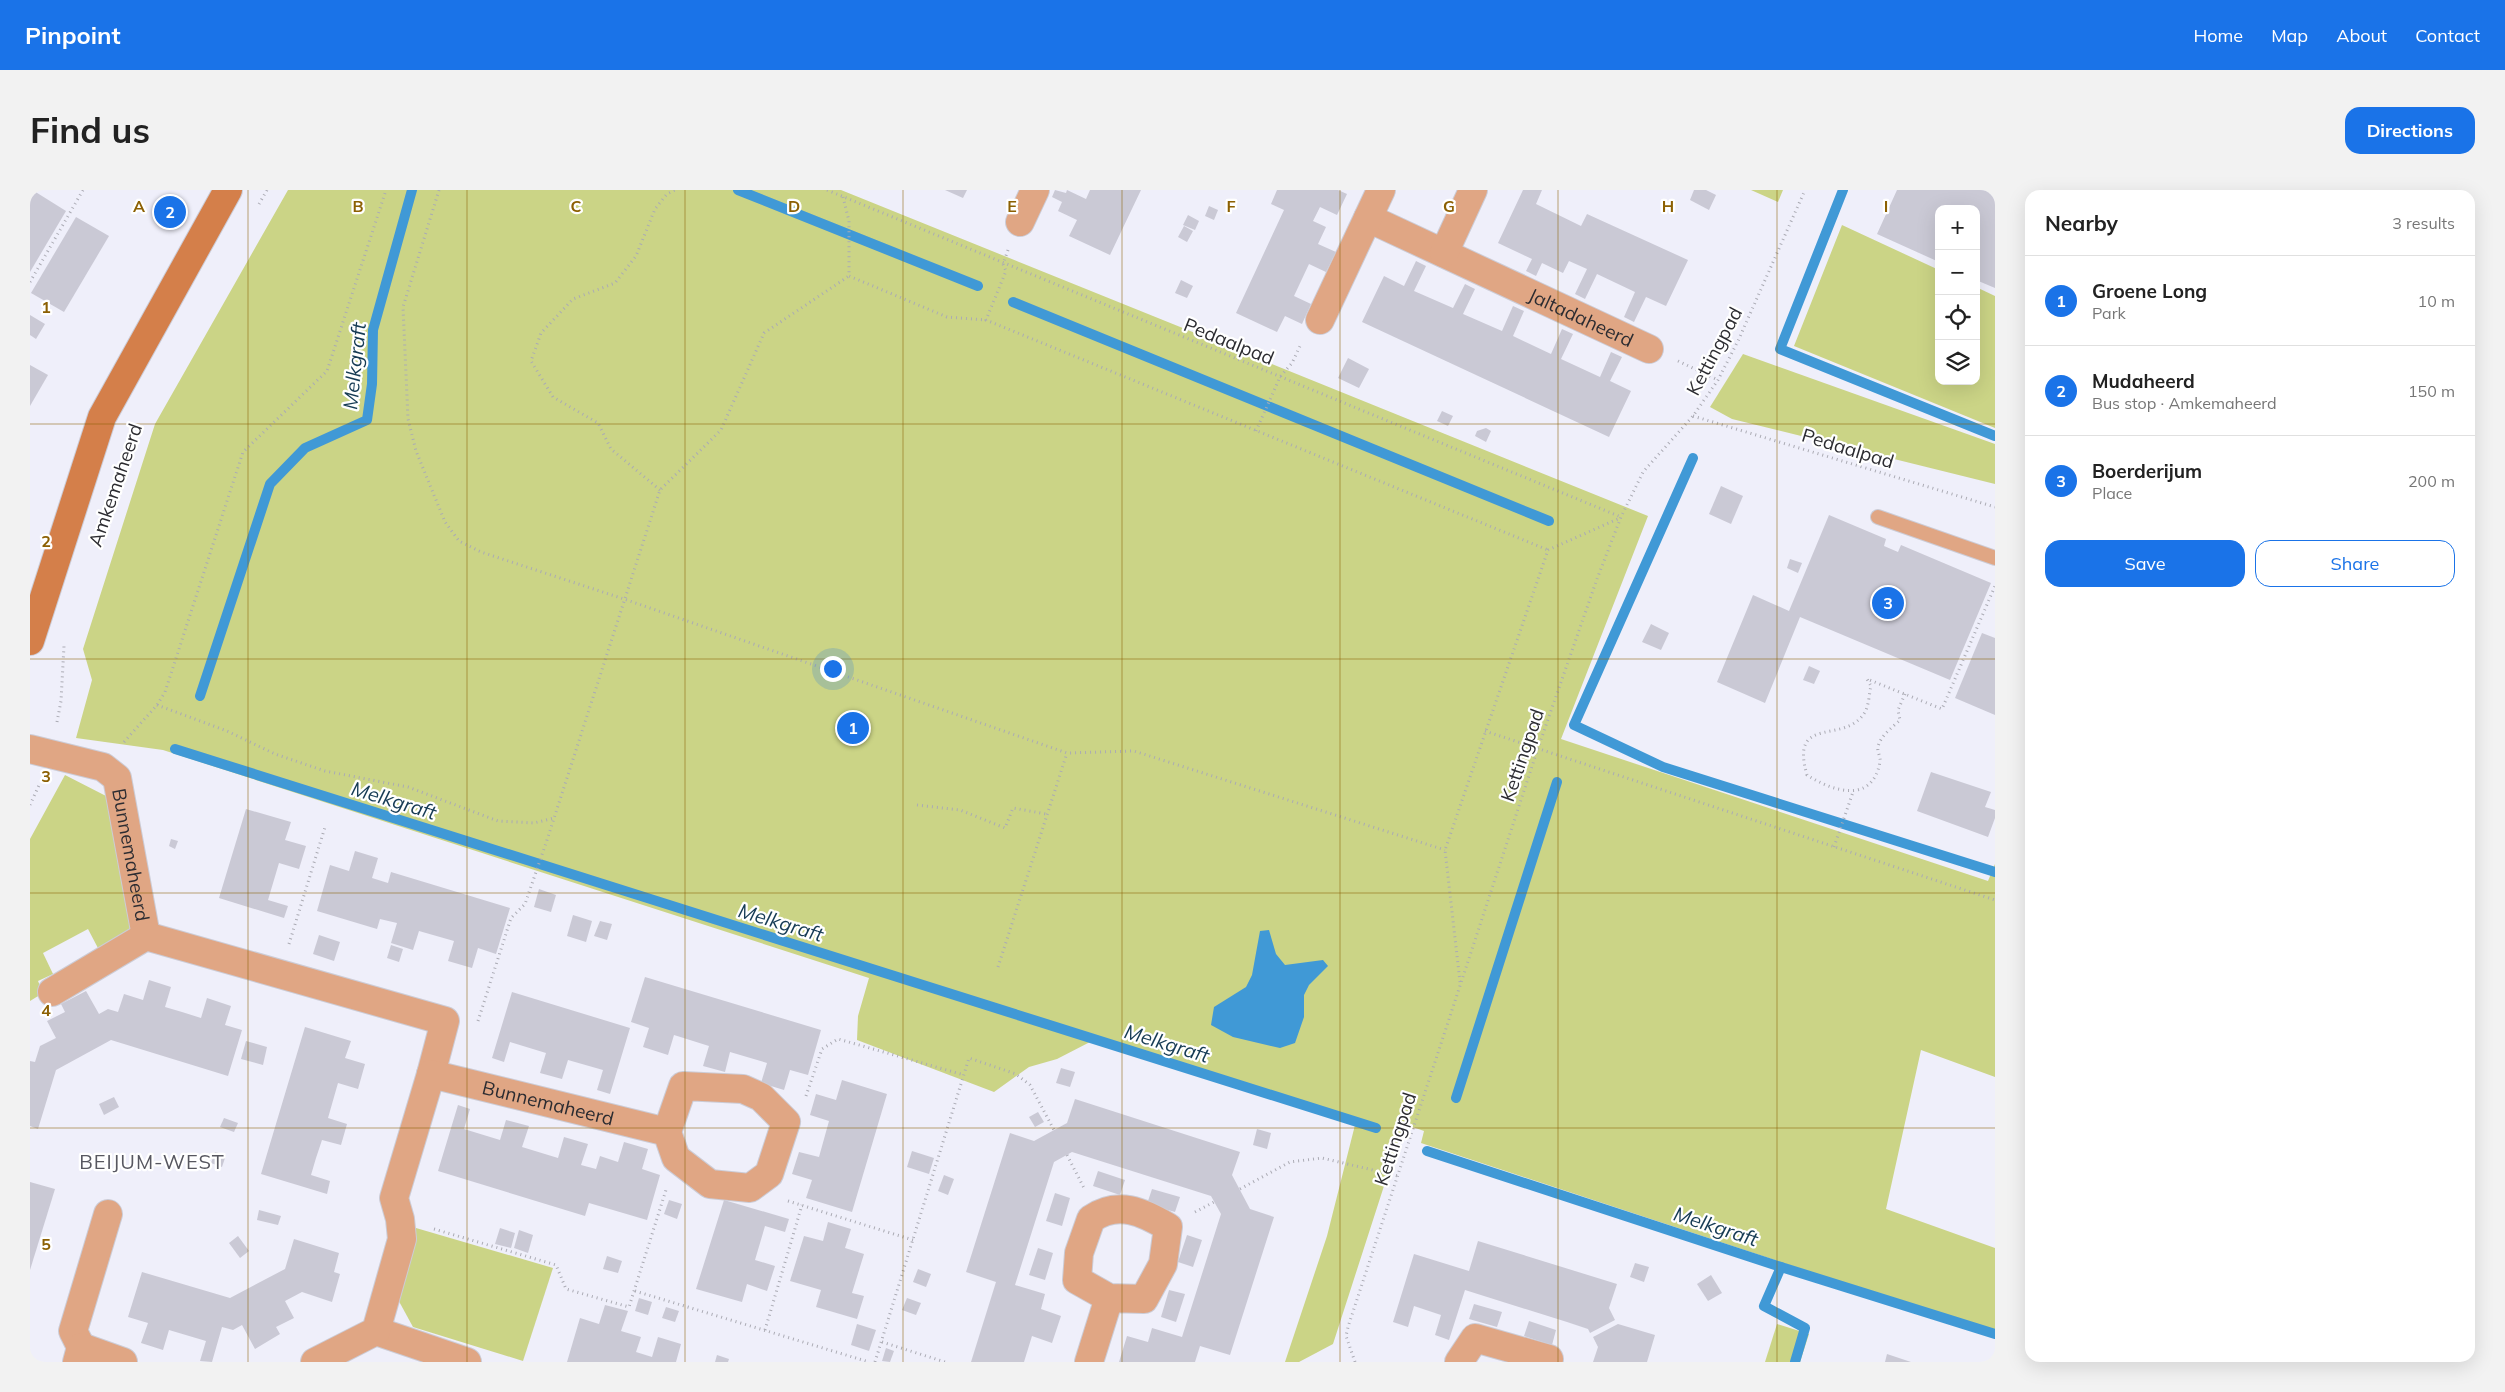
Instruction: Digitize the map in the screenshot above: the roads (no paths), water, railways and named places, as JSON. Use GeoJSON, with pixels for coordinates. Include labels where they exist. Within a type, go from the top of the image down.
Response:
{"type":"FeatureCollection","features":[{"type":"Feature","properties":{"kind":"street","name":"Amkemaheerd"},"geometry":{"type":"LineString","coordinates":[[30,641],[102,418],[228,190]]}},
{"type":"Feature","properties":{"kind":"street"},"geometry":{"type":"LineString","coordinates":[[1020,222],[1035,190]]}},
{"type":"Feature","properties":{"kind":"street"},"geometry":{"type":"LineString","coordinates":[[1320,320],[1380,190]]}},
{"type":"Feature","properties":{"kind":"street"},"geometry":{"type":"LineString","coordinates":[[1444,253],[1473,190]]}},
{"type":"Feature","properties":{"kind":"street","name":"Jaltadaheerd"},"geometry":{"type":"LineString","coordinates":[[1368,218],[1649,349]]}},
{"type":"Feature","properties":{"kind":"street","name":"Bunnemaheerd"},"geometry":{"type":"LineString","coordinates":[[40,752],[103,767],[117,778],[146,936]]}},
{"type":"Feature","properties":{"kind":"street","name":"Bunnemaheerd"},"geometry":{"type":"LineString","coordinates":[[52,992],[146,936],[445,1021],[430,1074],[667,1132]]}},
{"type":"Feature","properties":{"kind":"street"},"geometry":{"type":"LineString","coordinates":[[376,1331],[402,1239],[400,1219],[394,1198],[430,1074]]}},
{"type":"Feature","properties":{"kind":"street"},"geometry":{"type":"LineString","coordinates":[[683,1086],[743,1089],[761,1097],[786,1122],[769,1174],[750,1188],[710,1184],[676,1158],[667,1132],[683,1086]]}},
{"type":"Feature","properties":{"kind":"street"},"geometry":{"type":"LineString","coordinates":[[108,1214],[74,1331],[79,1355],[123,1362]]}},
{"type":"Feature","properties":{"kind":"street"},"geometry":{"type":"LineString","coordinates":[[1089,1362],[1109,1298]]}},
{"type":"Feature","properties":{"kind":"street"},"geometry":{"type":"LineString","coordinates":[[314,1362],[376,1331],[467,1362]]}},
{"type":"Feature","properties":{"kind":"street"},"geometry":{"type":"LineString","coordinates":[[1459,1362],[1475,1338],[1549,1359],[1548,1362]]}},
{"type":"Feature","properties":{"kind":"lane"},"geometry":{"type":"LineString","coordinates":[[1878,517],[1995,558]]}},
{"type":"Feature","properties":{"kind":"water"},"geometry":{"type":"Polygon","coordinates":[[[1269,930],[1276,954],[1285,965],[1323,960],[1328,966],[1309,985],[1304,995],[1304,1017],[1295,1043],[1280,1048],[1233,1037],[1211,1025],[1214,1007],[1246,987],[1252,975],[1260,931],[1269,930]]]}},
{"type":"Feature","properties":{"kind":"waterway","name":"Melkgraft"},"geometry":{"type":"LineString","coordinates":[[200,696],[270,484],[305,448],[367,420],[372,384],[373,330],[412,190]]}},
{"type":"Feature","properties":{"kind":"waterway"},"geometry":{"type":"LineString","coordinates":[[738,190],[978,286]]}},
{"type":"Feature","properties":{"kind":"waterway"},"geometry":{"type":"LineString","coordinates":[[1843,190],[1780,349],[1995,436]]}},
{"type":"Feature","properties":{"kind":"waterway"},"geometry":{"type":"LineString","coordinates":[[1013,302],[1549,521]]}},
{"type":"Feature","properties":{"kind":"waterway"},"geometry":{"type":"LineString","coordinates":[[1693,458],[1574,725],[1663,767],[1995,872]]}},
{"type":"Feature","properties":{"kind":"waterway","name":"Melkgraft"},"geometry":{"type":"LineString","coordinates":[[175,749],[1376,1128]]}},
{"type":"Feature","properties":{"kind":"waterway"},"geometry":{"type":"LineString","coordinates":[[1456,1098],[1557,782]]}},
{"type":"Feature","properties":{"kind":"waterway","name":"Melkgraft"},"geometry":{"type":"LineString","coordinates":[[1427,1151],[1781,1267],[1995,1334]]}},
{"type":"Feature","properties":{"kind":"waterway"},"geometry":{"type":"LineString","coordinates":[[1781,1267],[1764,1306],[1805,1328],[1795,1362]]}},
{"type":"Feature","properties":{"kind":"place","name":"Mudaheerd"},"geometry":{"type":"Point","coordinates":[170,212]}},
{"type":"Feature","properties":{"kind":"place","name":"Boerderijum"},"geometry":{"type":"Point","coordinates":[1888,603]}},
{"type":"Feature","properties":{"kind":"place","name":"Groene Long"},"geometry":{"type":"Point","coordinates":[853,728]}},
{"type":"Feature","properties":{"kind":"district","name":"BEIJUM-WEST"},"geometry":{"type":"Point","coordinates":[152,1161]}}]}
